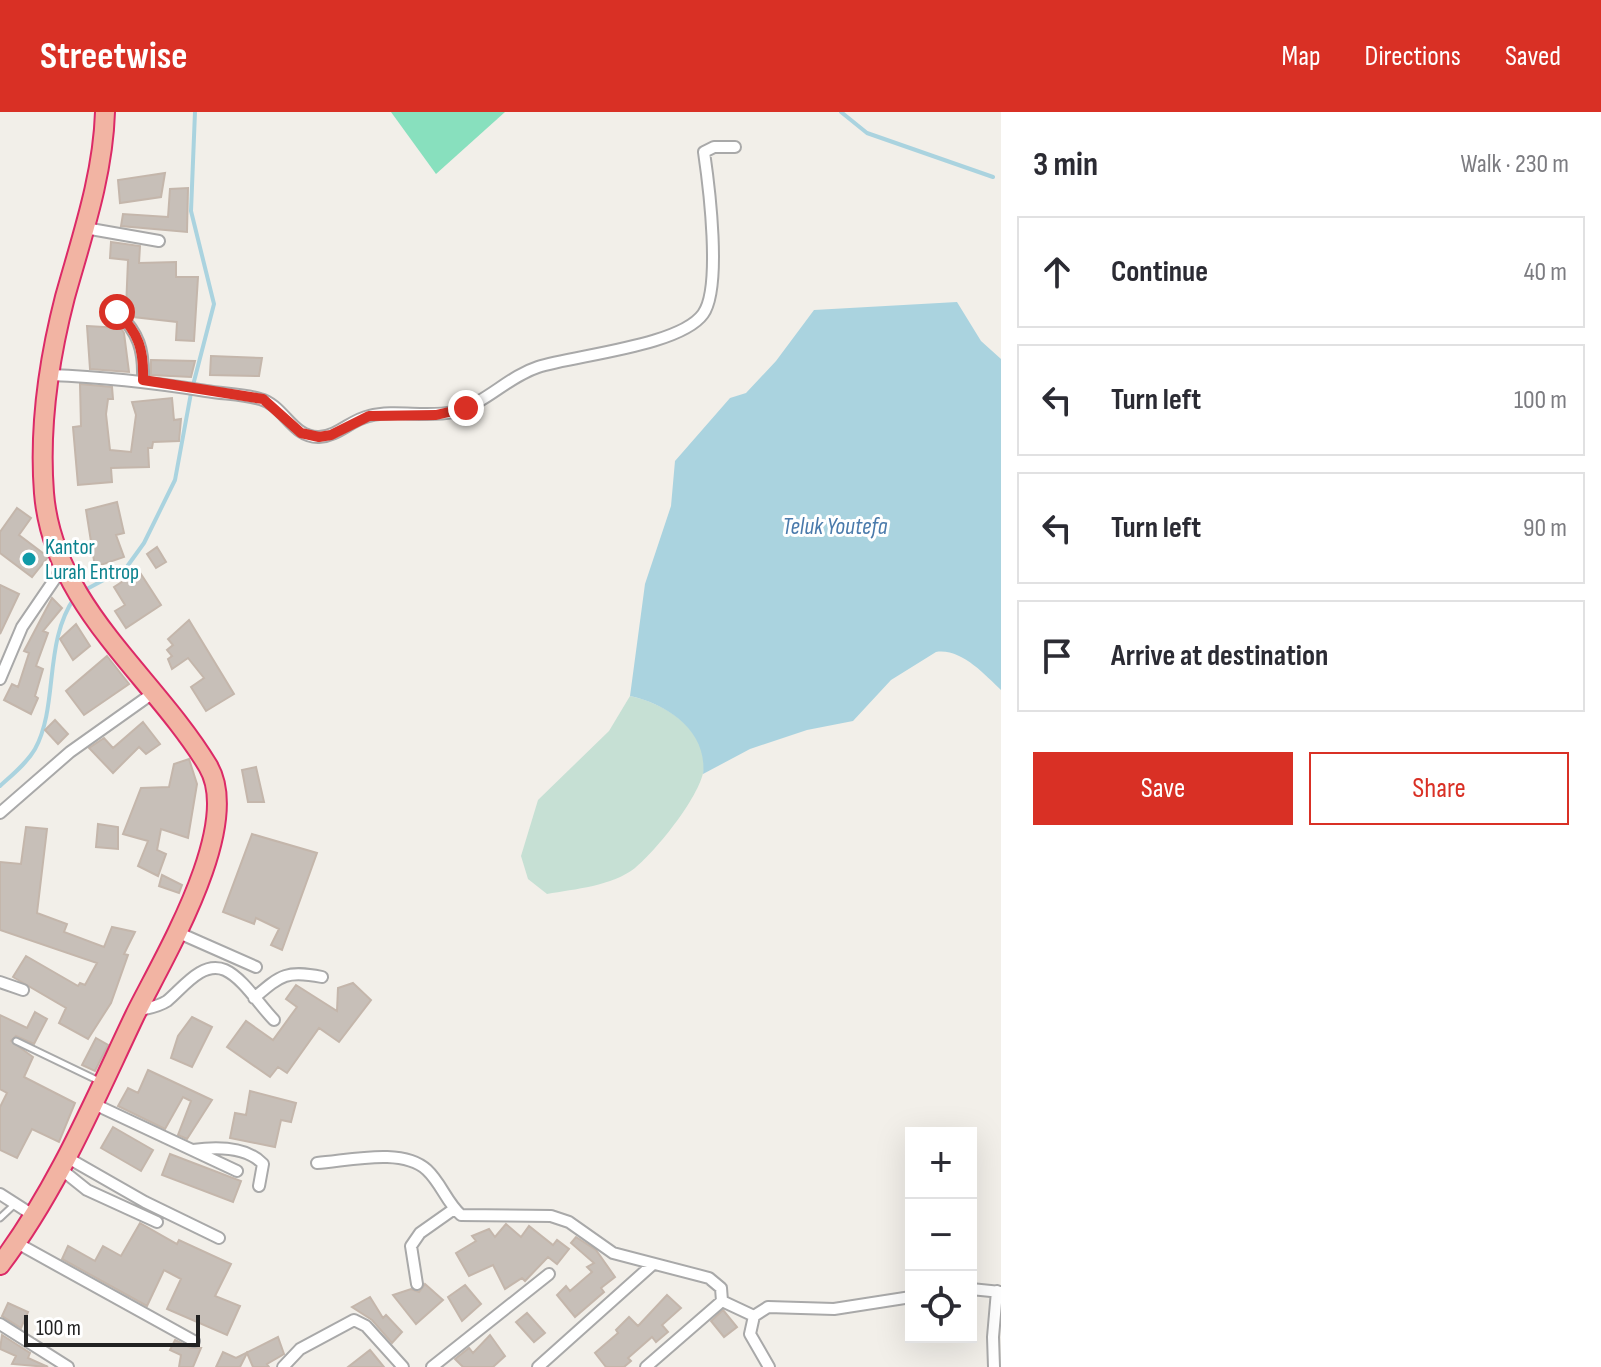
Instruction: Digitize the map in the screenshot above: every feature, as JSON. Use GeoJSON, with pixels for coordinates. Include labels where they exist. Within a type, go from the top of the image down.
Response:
{"type":"FeatureCollection","features":[{"type":"Feature","properties":{"kind":"highway"},"geometry":{"type":"LineString","coordinates":[[0,1265],[36,1217],[65,1164],[137,1011],[179,933],[212,836],[215,790],[209,768],[93,618],[74,587],[50,531],[44,493],[43,435],[50,375],[64,301],[104,149],[105,112]]}},
{"type":"Feature","properties":{"kind":"street"},"geometry":{"type":"LineString","coordinates":[[50,375],[149,380],[263,399],[301,433],[319,437],[331,435],[369,416],[436,415],[458,411],[489,398],[539,367],[581,360],[680,330],[701,317],[711,291],[709,191],[704,152],[714,147],[735,147]]}},
{"type":"Feature","properties":{"kind":"street"},"geometry":{"type":"LineString","coordinates":[[85,228],[159,241]]}},
{"type":"Feature","properties":{"kind":"street"},"geometry":{"type":"LineString","coordinates":[[117,312],[138,335],[149,380]]}},
{"type":"Feature","properties":{"kind":"street"},"geometry":{"type":"LineString","coordinates":[[0,679],[22,627],[63,567]]}},
{"type":"Feature","properties":{"kind":"street"},"geometry":{"type":"LineString","coordinates":[[0,813],[70,752],[153,693]]}},
{"type":"Feature","properties":{"kind":"street"},"geometry":{"type":"LineString","coordinates":[[179,933],[256,967]]}},
{"type":"Feature","properties":{"kind":"street"},"geometry":{"type":"LineString","coordinates":[[137,1011],[166,1002],[195,975],[215,969],[225,970],[274,1020]]}},
{"type":"Feature","properties":{"kind":"street"},"geometry":{"type":"LineString","coordinates":[[254,998],[284,974],[295,972],[322,977]]}},
{"type":"Feature","properties":{"kind":"street"},"geometry":{"type":"LineString","coordinates":[[0,982],[23,990]]}},
{"type":"Feature","properties":{"kind":"street"},"geometry":{"type":"LineString","coordinates":[[94,1104],[237,1171]]}},
{"type":"Feature","properties":{"kind":"street"},"geometry":{"type":"LineString","coordinates":[[191,1150],[230,1149],[258,1158],[263,1164],[259,1186]]}},
{"type":"Feature","properties":{"kind":"street"},"geometry":{"type":"LineString","coordinates":[[317,1163],[394,1159],[416,1162],[434,1178],[454,1209],[471,1216],[551,1216],[569,1222],[613,1253],[709,1278],[721,1288],[722,1301]]}},
{"type":"Feature","properties":{"kind":"street"},"geometry":{"type":"LineString","coordinates":[[65,1164],[87,1190],[157,1222]]}},
{"type":"Feature","properties":{"kind":"street"},"geometry":{"type":"LineString","coordinates":[[65,1164],[219,1238]]}},
{"type":"Feature","properties":{"kind":"street"},"geometry":{"type":"LineString","coordinates":[[0,1194],[36,1217]]}},
{"type":"Feature","properties":{"kind":"street"},"geometry":{"type":"LineString","coordinates":[[417,1284],[411,1246],[420,1233],[454,1209]]}},
{"type":"Feature","properties":{"kind":"street"},"geometry":{"type":"LineString","coordinates":[[17,1243],[194,1341]]}},
{"type":"Feature","properties":{"kind":"street"},"geometry":{"type":"LineString","coordinates":[[538,1367],[652,1265]]}},
{"type":"Feature","properties":{"kind":"street"},"geometry":{"type":"LineString","coordinates":[[432,1367],[549,1274]]}},
{"type":"Feature","properties":{"kind":"street"},"geometry":{"type":"LineString","coordinates":[[977,1290],[999,1292],[993,1337],[994,1367]]}},
{"type":"Feature","properties":{"kind":"street"},"geometry":{"type":"LineString","coordinates":[[769,1367],[750,1334],[754,1316],[768,1307],[834,1309],[905,1298]]}},
{"type":"Feature","properties":{"kind":"street"},"geometry":{"type":"LineString","coordinates":[[722,1301],[754,1316]]}},
{"type":"Feature","properties":{"kind":"street"},"geometry":{"type":"LineString","coordinates":[[646,1367],[722,1301]]}},
{"type":"Feature","properties":{"kind":"street"},"geometry":{"type":"LineString","coordinates":[[283,1367],[300,1349],[354,1320],[366,1326],[403,1367]]}},
{"type":"Feature","properties":{"kind":"street"},"geometry":{"type":"LineString","coordinates":[[0,1324],[68,1367]]}},
{"type":"Feature","properties":{"kind":"lane"},"geometry":{"type":"LineString","coordinates":[[16,1041],[103,1083]]}},
{"type":"Feature","properties":{"kind":"lane"},"geometry":{"type":"LineString","coordinates":[[0,1218],[16,1203]]}},
{"type":"Feature","properties":{"kind":"green space"},"geometry":{"type":"Polygon","coordinates":[[[391,112],[505,112],[436,174],[391,112]]]}},
{"type":"Feature","properties":{"kind":"green space"},"geometry":{"type":"Polygon","coordinates":[[[630,696],[656,704],[690,729],[702,753],[702,778],[677,821],[635,868],[604,883],[547,894],[528,879],[521,856],[538,800],[609,731],[630,696]]]}},
{"type":"Feature","properties":{"kind":"water","name":"Teluk Youtefa"},"geometry":{"type":"Polygon","coordinates":[[[957,302],[981,341],[1001,359],[1001,690],[963,658],[936,652],[891,680],[853,721],[807,730],[750,749],[703,774],[699,745],[682,722],[658,706],[630,696],[645,584],[671,506],[675,461],[730,398],[746,393],[776,361],[814,310],[957,302]]]}},
{"type":"Feature","properties":{"kind":"building"},"geometry":{"type":"Polygon","coordinates":[[[165,173],[161,197],[120,203],[118,180],[165,173]]]}},
{"type":"Feature","properties":{"kind":"building"},"geometry":{"type":"Polygon","coordinates":[[[188,188],[187,232],[121,226],[123,214],[168,217],[170,189],[188,188]]]}},
{"type":"Feature","properties":{"kind":"building"},"geometry":{"type":"Polygon","coordinates":[[[111,242],[140,246],[139,263],[176,262],[176,277],[198,277],[194,341],[176,340],[177,322],[133,317],[126,309],[128,260],[110,258],[111,242]]]}},
{"type":"Feature","properties":{"kind":"building"},"geometry":{"type":"Polygon","coordinates":[[[87,326],[121,328],[129,372],[90,369],[87,326]]]}},
{"type":"Feature","properties":{"kind":"building"},"geometry":{"type":"Polygon","coordinates":[[[211,356],[262,358],[259,376],[210,375],[211,356]]]}},
{"type":"Feature","properties":{"kind":"building"},"geometry":{"type":"Polygon","coordinates":[[[151,360],[195,361],[191,377],[151,375],[151,360]]]}},
{"type":"Feature","properties":{"kind":"building"},"geometry":{"type":"Polygon","coordinates":[[[80,384],[112,387],[113,399],[108,399],[106,414],[110,450],[131,452],[136,415],[132,402],[172,398],[174,420],[181,419],[179,441],[153,442],[152,448],[148,448],[149,467],[111,468],[112,482],[78,485],[73,427],[81,426],[80,384]]]}},
{"type":"Feature","properties":{"kind":"building"},"geometry":{"type":"Polygon","coordinates":[[[117,502],[124,533],[116,535],[124,557],[95,567],[86,510],[117,502]]]}},
{"type":"Feature","properties":{"kind":"building"},"geometry":{"type":"Polygon","coordinates":[[[17,508],[31,518],[19,535],[48,557],[32,577],[0,553],[0,532],[17,508]]]}},
{"type":"Feature","properties":{"kind":"building"},"geometry":{"type":"Polygon","coordinates":[[[157,547],[166,562],[156,568],[147,554],[157,547]]]}},
{"type":"Feature","properties":{"kind":"building"},"geometry":{"type":"Polygon","coordinates":[[[139,571],[161,605],[126,628],[115,611],[125,605],[114,587],[139,571]]]}},
{"type":"Feature","properties":{"kind":"building"},"geometry":{"type":"Polygon","coordinates":[[[0,585],[19,594],[0,634],[0,585]]]}},
{"type":"Feature","properties":{"kind":"building"},"geometry":{"type":"Polygon","coordinates":[[[52,598],[62,608],[43,631],[48,633],[36,666],[43,669],[35,696],[38,698],[31,714],[4,700],[12,684],[18,687],[29,653],[24,651],[52,598]]]}},
{"type":"Feature","properties":{"kind":"building"},"geometry":{"type":"Polygon","coordinates":[[[189,620],[234,694],[206,711],[191,687],[204,678],[188,658],[172,669],[168,659],[172,656],[167,650],[173,645],[168,639],[189,620]]]}},
{"type":"Feature","properties":{"kind":"building"},"geometry":{"type":"Polygon","coordinates":[[[76,624],[90,646],[73,660],[60,639],[76,624]]]}},
{"type":"Feature","properties":{"kind":"building"},"geometry":{"type":"Polygon","coordinates":[[[107,656],[129,684],[84,715],[66,691],[107,656]]]}},
{"type":"Feature","properties":{"kind":"building"},"geometry":{"type":"Polygon","coordinates":[[[55,720],[68,734],[58,744],[45,730],[55,720]]]}},
{"type":"Feature","properties":{"kind":"building"},"geometry":{"type":"Polygon","coordinates":[[[143,722],[160,744],[146,754],[139,747],[113,773],[89,748],[104,738],[113,748],[143,722]]]}},
{"type":"Feature","properties":{"kind":"building"},"geometry":{"type":"Polygon","coordinates":[[[189,759],[197,784],[188,838],[161,829],[157,850],[166,854],[158,876],[138,866],[148,841],[123,834],[141,788],[169,787],[174,764],[189,759]]]}},
{"type":"Feature","properties":{"kind":"building"},"geometry":{"type":"Polygon","coordinates":[[[256,767],[264,802],[248,802],[242,770],[256,767]]]}},
{"type":"Feature","properties":{"kind":"building"},"geometry":{"type":"Polygon","coordinates":[[[98,824],[118,827],[118,849],[96,847],[98,824]]]}},
{"type":"Feature","properties":{"kind":"building"},"geometry":{"type":"Polygon","coordinates":[[[26,827],[47,829],[37,913],[67,924],[64,932],[104,947],[112,927],[135,932],[124,954],[128,955],[111,1003],[88,1039],[59,1023],[66,1008],[13,977],[26,956],[78,986],[80,983],[85,985],[97,963],[0,930],[0,862],[21,864],[26,827]]]}},
{"type":"Feature","properties":{"kind":"building"},"geometry":{"type":"Polygon","coordinates":[[[252,834],[317,853],[282,950],[271,945],[279,929],[256,918],[254,924],[223,912],[252,834]]]}},
{"type":"Feature","properties":{"kind":"building"},"geometry":{"type":"Polygon","coordinates":[[[162,875],[182,885],[179,893],[159,886],[162,875]]]}},
{"type":"Feature","properties":{"kind":"building"},"geometry":{"type":"Polygon","coordinates":[[[353,983],[371,1000],[339,1042],[319,1028],[287,1073],[278,1067],[270,1077],[227,1047],[246,1021],[273,1040],[297,1007],[286,999],[296,985],[337,1011],[338,988],[353,983]]]}},
{"type":"Feature","properties":{"kind":"building"},"geometry":{"type":"Polygon","coordinates":[[[35,1012],[47,1019],[34,1044],[16,1036],[11,1041],[33,1057],[24,1077],[75,1103],[59,1142],[32,1129],[17,1158],[0,1150],[0,1107],[7,1093],[0,1089],[0,1015],[27,1028],[35,1012]]]}},
{"type":"Feature","properties":{"kind":"building"},"geometry":{"type":"Polygon","coordinates":[[[192,1017],[212,1027],[192,1067],[171,1058],[178,1036],[192,1017]]]}},
{"type":"Feature","properties":{"kind":"building"},"geometry":{"type":"Polygon","coordinates":[[[96,1038],[108,1045],[95,1071],[82,1065],[96,1038]]]}},
{"type":"Feature","properties":{"kind":"building"},"geometry":{"type":"Polygon","coordinates":[[[148,1070],[212,1100],[187,1139],[178,1135],[191,1101],[183,1097],[165,1129],[118,1106],[128,1088],[138,1093],[148,1070]]]}},
{"type":"Feature","properties":{"kind":"building"},"geometry":{"type":"Polygon","coordinates":[[[250,1091],[296,1103],[291,1122],[281,1120],[275,1147],[230,1138],[235,1113],[246,1115],[250,1091]]]}},
{"type":"Feature","properties":{"kind":"building"},"geometry":{"type":"Polygon","coordinates":[[[113,1127],[153,1150],[141,1171],[101,1148],[113,1127]]]}},
{"type":"Feature","properties":{"kind":"building"},"geometry":{"type":"Polygon","coordinates":[[[170,1154],[241,1181],[233,1202],[162,1175],[170,1154]]]}},
{"type":"Feature","properties":{"kind":"building"},"geometry":{"type":"Polygon","coordinates":[[[140,1223],[177,1244],[179,1240],[231,1264],[215,1296],[240,1306],[227,1335],[167,1309],[181,1279],[164,1270],[147,1306],[62,1259],[68,1246],[95,1261],[103,1246],[121,1256],[140,1223]]]}},
{"type":"Feature","properties":{"kind":"building"},"geometry":{"type":"Polygon","coordinates":[[[506,1224],[521,1237],[529,1226],[553,1245],[557,1240],[569,1249],[557,1264],[548,1257],[525,1281],[522,1278],[505,1289],[493,1265],[469,1276],[456,1253],[476,1241],[472,1236],[489,1229],[495,1237],[506,1224]]]}},
{"type":"Feature","properties":{"kind":"building"},"geometry":{"type":"Polygon","coordinates":[[[576,1237],[596,1250],[615,1277],[601,1288],[604,1292],[575,1317],[557,1295],[566,1286],[570,1291],[592,1272],[587,1267],[594,1263],[571,1243],[576,1237]]]}},
{"type":"Feature","properties":{"kind":"building"},"geometry":{"type":"Polygon","coordinates":[[[425,1284],[443,1300],[416,1324],[393,1295],[411,1289],[419,1292],[425,1284]]]}},
{"type":"Feature","properties":{"kind":"building"},"geometry":{"type":"Polygon","coordinates":[[[465,1285],[481,1304],[462,1321],[448,1297],[465,1285]]]}},
{"type":"Feature","properties":{"kind":"building"},"geometry":{"type":"Polygon","coordinates":[[[667,1295],[681,1308],[662,1325],[668,1332],[656,1342],[652,1337],[628,1358],[631,1361],[624,1367],[606,1367],[595,1353],[618,1333],[616,1330],[629,1317],[638,1326],[667,1295]]]}},
{"type":"Feature","properties":{"kind":"building"},"geometry":{"type":"Polygon","coordinates":[[[370,1297],[383,1318],[386,1315],[402,1332],[392,1343],[372,1320],[352,1307],[370,1297]]]}},
{"type":"Feature","properties":{"kind":"building"},"geometry":{"type":"Polygon","coordinates":[[[8,1303],[28,1312],[21,1328],[2,1316],[8,1303]]]}},
{"type":"Feature","properties":{"kind":"building"},"geometry":{"type":"Polygon","coordinates":[[[723,1310],[737,1327],[724,1337],[711,1321],[723,1310]]]}},
{"type":"Feature","properties":{"kind":"building"},"geometry":{"type":"Polygon","coordinates":[[[527,1313],[545,1333],[534,1342],[516,1322],[527,1313]]]}},
{"type":"Feature","properties":{"kind":"building"},"geometry":{"type":"Polygon","coordinates":[[[2,1335],[30,1353],[28,1358],[48,1367],[12,1364],[16,1356],[0,1349],[2,1335]]]}},
{"type":"Feature","properties":{"kind":"building"},"geometry":{"type":"Polygon","coordinates":[[[490,1335],[505,1356],[493,1367],[463,1367],[455,1359],[469,1348],[473,1353],[490,1335]]]}},
{"type":"Feature","properties":{"kind":"building"},"geometry":{"type":"Polygon","coordinates":[[[278,1337],[284,1354],[267,1364],[269,1367],[253,1367],[247,1353],[240,1367],[216,1367],[223,1352],[236,1358],[278,1337]]]}},
{"type":"Feature","properties":{"kind":"building"},"geometry":{"type":"Polygon","coordinates":[[[175,1340],[191,1348],[201,1348],[193,1367],[179,1367],[181,1355],[170,1350],[175,1340]]]}},
{"type":"Feature","properties":{"kind":"building"},"geometry":{"type":"Polygon","coordinates":[[[370,1350],[384,1367],[348,1367],[370,1350]]]}},
{"type":"Feature","properties":{"kind":"waterway"},"geometry":{"type":"LineString","coordinates":[[85,590],[126,568],[144,543],[175,480],[191,393],[214,304],[191,211],[195,112]]}},
{"type":"Feature","properties":{"kind":"waterway"},"geometry":{"type":"LineString","coordinates":[[841,112],[867,133],[993,177]]}},
{"type":"Feature","properties":{"kind":"waterway"},"geometry":{"type":"LineString","coordinates":[[0,786],[28,759],[42,732],[59,634],[75,597]]}},
{"type":"Feature","properties":{"kind":"place","name":"Kantor Lurah Entrop"},"geometry":{"type":"Point","coordinates":[29,559]}},
{"type":"Feature","properties":{"kind":"route"},"geometry":{"type":"LineString","coordinates":[[117,312],[138,335],[144,358],[143,380],[263,399],[306,435],[331,435],[369,416],[436,415],[466,408]]}}]}
